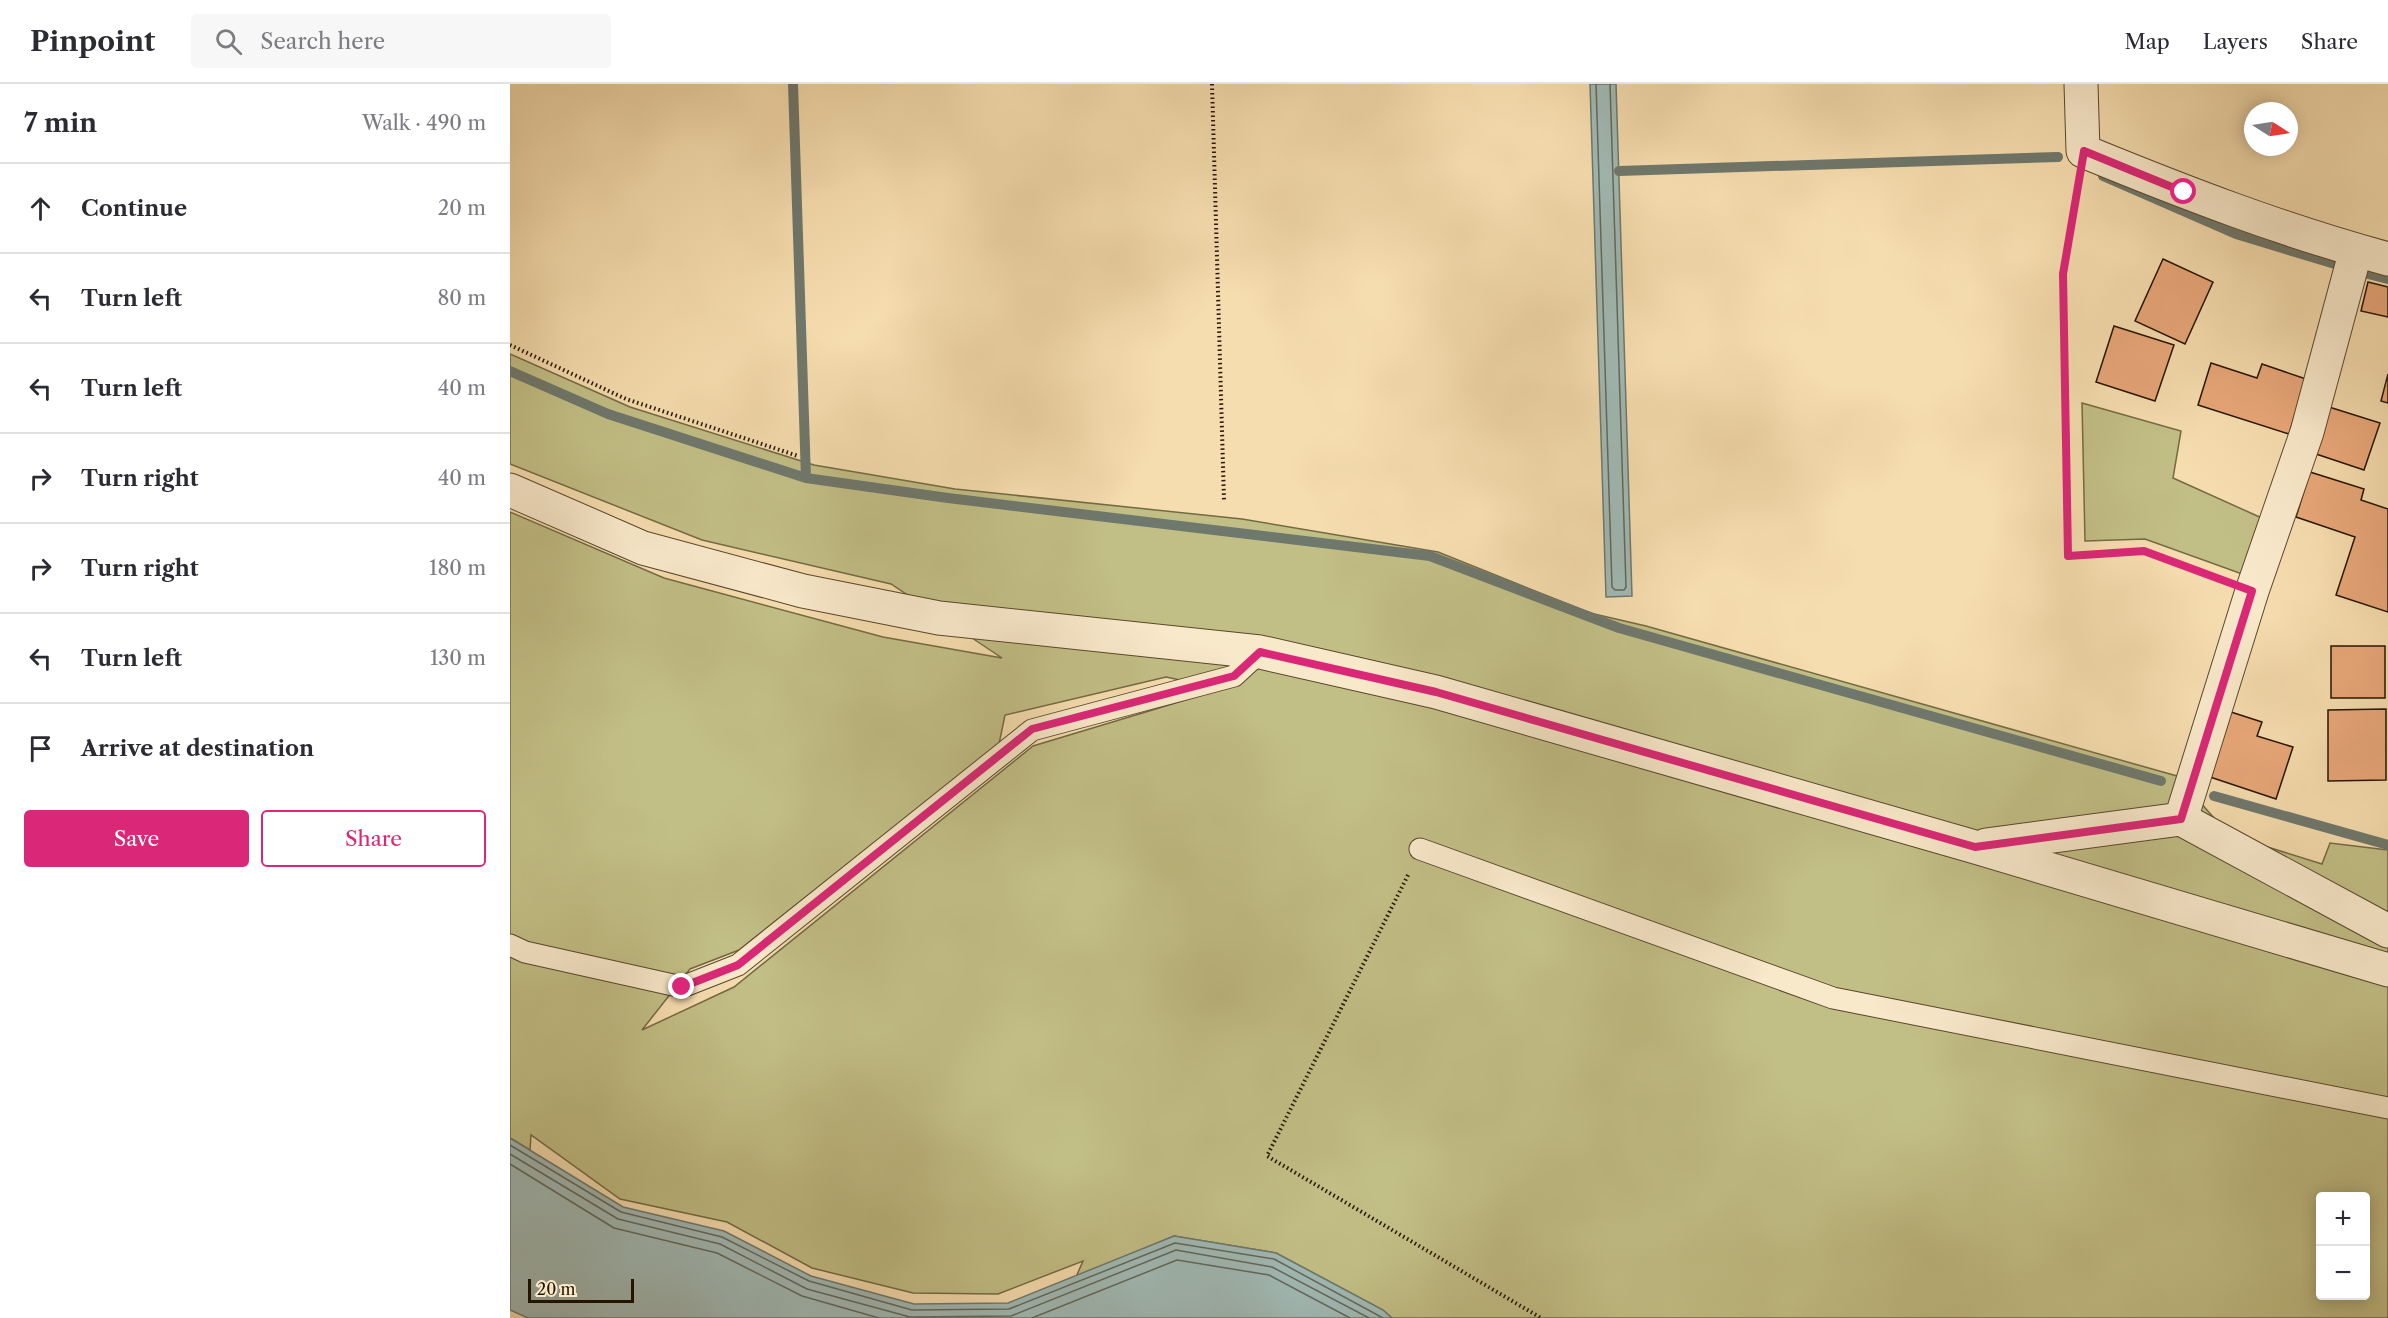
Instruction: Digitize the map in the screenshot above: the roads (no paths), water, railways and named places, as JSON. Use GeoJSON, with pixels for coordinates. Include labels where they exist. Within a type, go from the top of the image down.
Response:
{"type":"FeatureCollection","features":[{"type":"Feature","properties":{"kind":"street"},"geometry":{"type":"LineString","coordinates":[[2081,84],[2084,151],[2184,192],[2388,259]]}},
{"type":"Feature","properties":{"kind":"street"},"geometry":{"type":"LineString","coordinates":[[2181,819],[2252,591],[2307,432],[2356,250]]}},
{"type":"Feature","properties":{"kind":"street"},"geometry":{"type":"LineString","coordinates":[[510,489],[643,548],[803,591],[939,618],[1260,652],[1436,692],[1975,847],[2388,970]]}},
{"type":"Feature","properties":{"kind":"street"},"geometry":{"type":"LineString","coordinates":[[1975,847],[2181,819],[2388,931]]}},
{"type":"Feature","properties":{"kind":"lane"},"geometry":{"type":"LineString","coordinates":[[510,945],[525,952],[682,987],[738,965],[1032,729],[1234,676],[1260,652]]}},
{"type":"Feature","properties":{"kind":"lane"},"geometry":{"type":"LineString","coordinates":[[1420,849],[1833,998],[2388,1108]]}},
{"type":"Feature","properties":{"kind":"water"},"geometry":{"type":"Polygon","coordinates":[[[1590,84],[1616,84],[1632,596],[1606,597],[1590,84]]]}},
{"type":"Feature","properties":{"kind":"water"},"geometry":{"type":"Polygon","coordinates":[[[510,1138],[623,1207],[724,1231],[811,1276],[914,1304],[1008,1303],[1174,1236],[1276,1253],[1383,1310],[1392,1318],[528,1318],[510,1310],[510,1138]]]}},
{"type":"Feature","properties":{"kind":"waterway"},"geometry":{"type":"LineString","coordinates":[[793,84],[806,478]]}},
{"type":"Feature","properties":{"kind":"waterway"},"geometry":{"type":"LineString","coordinates":[[1619,171],[2058,157]]}},
{"type":"Feature","properties":{"kind":"waterway"},"geometry":{"type":"LineString","coordinates":[[2103,176],[2236,234],[2335,264]]}},
{"type":"Feature","properties":{"kind":"waterway"},"geometry":{"type":"LineString","coordinates":[[2368,274],[2388,279]]}},
{"type":"Feature","properties":{"kind":"waterway"},"geometry":{"type":"LineString","coordinates":[[510,371],[608,414],[806,478],[948,498],[1430,556],[1619,628],[2161,781]]}},
{"type":"Feature","properties":{"kind":"waterway"},"geometry":{"type":"LineString","coordinates":[[2214,796],[2388,845]]}}]}
